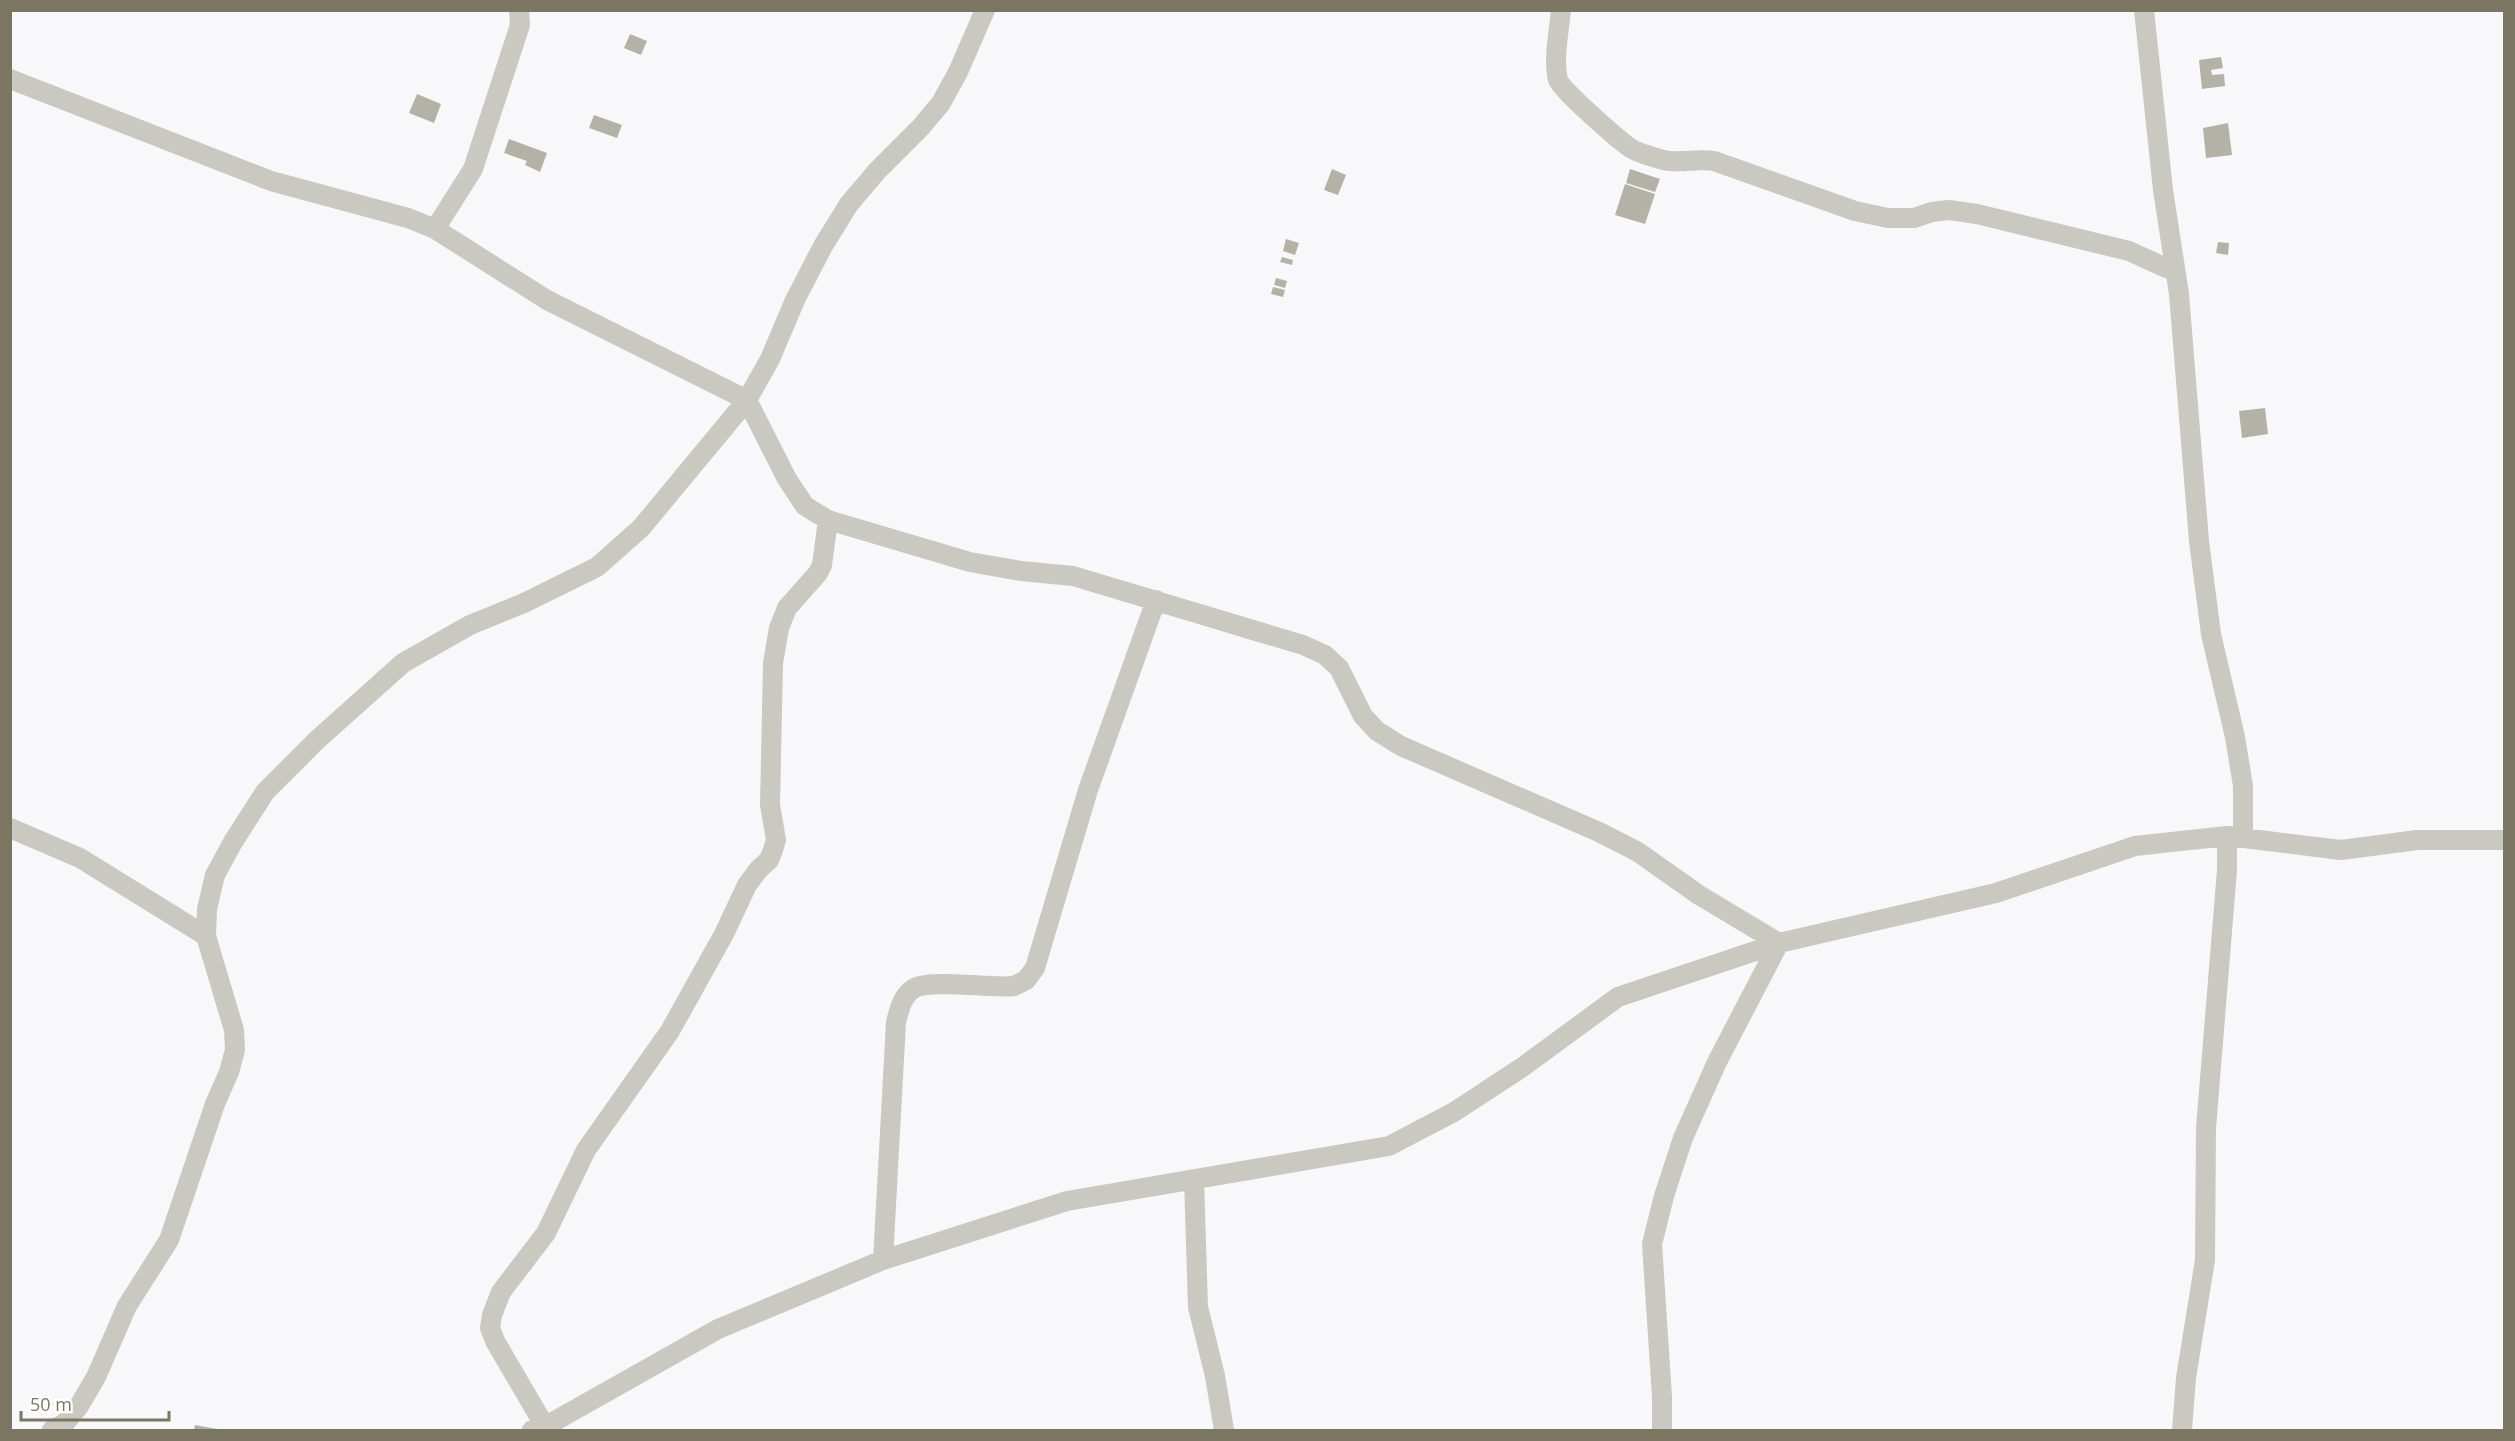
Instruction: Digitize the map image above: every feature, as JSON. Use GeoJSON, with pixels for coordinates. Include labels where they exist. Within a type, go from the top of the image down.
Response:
{"type":"FeatureCollection","features":[{"type":"Feature","properties":{"kind":"street"},"geometry":{"type":"LineString","coordinates":[[435,229],[472,169],[520,25],[519,10]]}},
{"type":"Feature","properties":{"kind":"street"},"geometry":{"type":"LineString","coordinates":[[52,1431],[64,1424],[79,1406],[96,1377],[127,1306],[169,1240],[215,1104],[229,1072],[236,1050],[234,1030],[206,936],[207,909],[216,875],[233,842],[265,792],[317,740],[403,663],[470,625],[524,603],[597,567],[641,528],[747,400],[770,359],[795,300],[823,246],[856,196],[941,103],[976,34],[985,10]]}},
{"type":"Feature","properties":{"kind":"street"},"geometry":{"type":"LineString","coordinates":[[1561,10],[1558,82],[1567,94],[1635,151],[1676,162],[1703,159],[1714,161],[1855,211],[1888,218],[1914,218],[1932,212],[1949,210],[1977,214],[2129,251],[2166,268],[2174,269]]}},
{"type":"Feature","properties":{"kind":"street"},"geometry":{"type":"LineString","coordinates":[[2144,10],[2163,190],[2179,294],[2199,541],[2211,634],[2235,737],[2242,786],[2226,894],[2206,1128],[2205,1260],[2186,1378],[2182,1431]]}},
{"type":"Feature","properties":{"kind":"street"},"geometry":{"type":"LineString","coordinates":[[10,79],[271,181],[408,218],[435,229],[547,300],[747,400],[787,479],[805,506],[828,520],[970,562],[1021,571],[1073,576],[1303,645],[1325,655],[1339,668],[1363,716],[1377,731],[1401,746],[1599,832],[1638,852],[1699,895],[1779,944]]}},
{"type":"Feature","properties":{"kind":"street"},"geometry":{"type":"LineString","coordinates":[[828,520],[822,565],[818,573],[788,608],[779,628],[773,663],[770,805],[776,840],[769,860],[747,885],[724,934],[670,1031],[586,1150],[551,1223],[501,1292],[492,1315],[490,1328],[495,1341],[541,1429],[718,1329],[884,1260],[1067,1201],[1389,1146],[1454,1112],[1524,1066],[1618,997],[1779,944],[1996,893],[2135,846],[2235,836],[2286,845],[2341,850],[2417,840],[2505,840]]}},
{"type":"Feature","properties":{"kind":"street"},"geometry":{"type":"LineString","coordinates":[[884,1260],[896,1022],[902,1002],[913,989],[931,984],[1014,986],[1026,980],[1035,968],[1088,790],[1156,600]]}},
{"type":"Feature","properties":{"kind":"street"},"geometry":{"type":"LineString","coordinates":[[10,828],[80,858],[206,936]]}},
{"type":"Feature","properties":{"kind":"street"},"geometry":{"type":"LineString","coordinates":[[1662,1431],[1662,1397],[1652,1244],[1664,1196],[1683,1138],[1717,1062],[1779,944]]}},
{"type":"Feature","properties":{"kind":"street"},"geometry":{"type":"LineString","coordinates":[[1194,1179],[1198,1307],[1215,1376],[1224,1431]]}},
{"type":"Feature","properties":{"kind":"building"},"geometry":{"type":"Polygon","coordinates":[[[630,34],[647,41],[641,55],[624,48],[630,34]]]}},
{"type":"Feature","properties":{"kind":"building"},"geometry":{"type":"Polygon","coordinates":[[[2221,57],[2223,68],[2211,70],[2212,75],[2224,74],[2225,86],[2202,89],[2199,60],[2221,57]]]}},
{"type":"Feature","properties":{"kind":"building"},"geometry":{"type":"Polygon","coordinates":[[[417,94],[441,104],[434,123],[409,113],[417,94]]]}},
{"type":"Feature","properties":{"kind":"building"},"geometry":{"type":"Polygon","coordinates":[[[594,115],[622,125],[617,138],[589,128],[594,115]]]}},
{"type":"Feature","properties":{"kind":"building"},"geometry":{"type":"Polygon","coordinates":[[[2228,123],[2232,155],[2206,158],[2203,128],[2228,123]]]}},
{"type":"Feature","properties":{"kind":"building"},"geometry":{"type":"Polygon","coordinates":[[[509,139],[547,153],[540,172],[525,165],[527,161],[504,153],[509,139]]]}},
{"type":"Feature","properties":{"kind":"building"},"geometry":{"type":"Polygon","coordinates":[[[1332,169],[1346,175],[1338,195],[1324,190],[1332,169]]]}},
{"type":"Feature","properties":{"kind":"building"},"geometry":{"type":"Polygon","coordinates":[[[1630,169],[1660,179],[1655,192],[1626,183],[1630,169]]]}},
{"type":"Feature","properties":{"kind":"building"},"geometry":{"type":"Polygon","coordinates":[[[1625,184],[1655,194],[1645,224],[1615,215],[1625,184]]]}},
{"type":"Feature","properties":{"kind":"building"},"geometry":{"type":"Polygon","coordinates":[[[1286,239],[1299,243],[1295,255],[1283,251],[1286,239]]]}},
{"type":"Feature","properties":{"kind":"building"},"geometry":{"type":"Polygon","coordinates":[[[2218,242],[2229,243],[2228,255],[2216,253],[2218,242]]]}},
{"type":"Feature","properties":{"kind":"building"},"geometry":{"type":"Polygon","coordinates":[[[1282,257],[1293,260],[1292,265],[1280,262],[1282,257]]]}},
{"type":"Feature","properties":{"kind":"building"},"geometry":{"type":"Polygon","coordinates":[[[1276,278],[1287,281],[1285,288],[1274,285],[1276,278]]]}},
{"type":"Feature","properties":{"kind":"building"},"geometry":{"type":"Polygon","coordinates":[[[1273,287],[1285,290],[1283,297],[1271,294],[1273,287]]]}},
{"type":"Feature","properties":{"kind":"building"},"geometry":{"type":"Polygon","coordinates":[[[2265,408],[2268,434],[2242,438],[2239,411],[2265,408]]]}},
{"type":"Feature","properties":{"kind":"building"},"geometry":{"type":"Polygon","coordinates":[[[195,1425],[217,1429],[217,1430],[194,1430],[195,1425]]]}}]}
